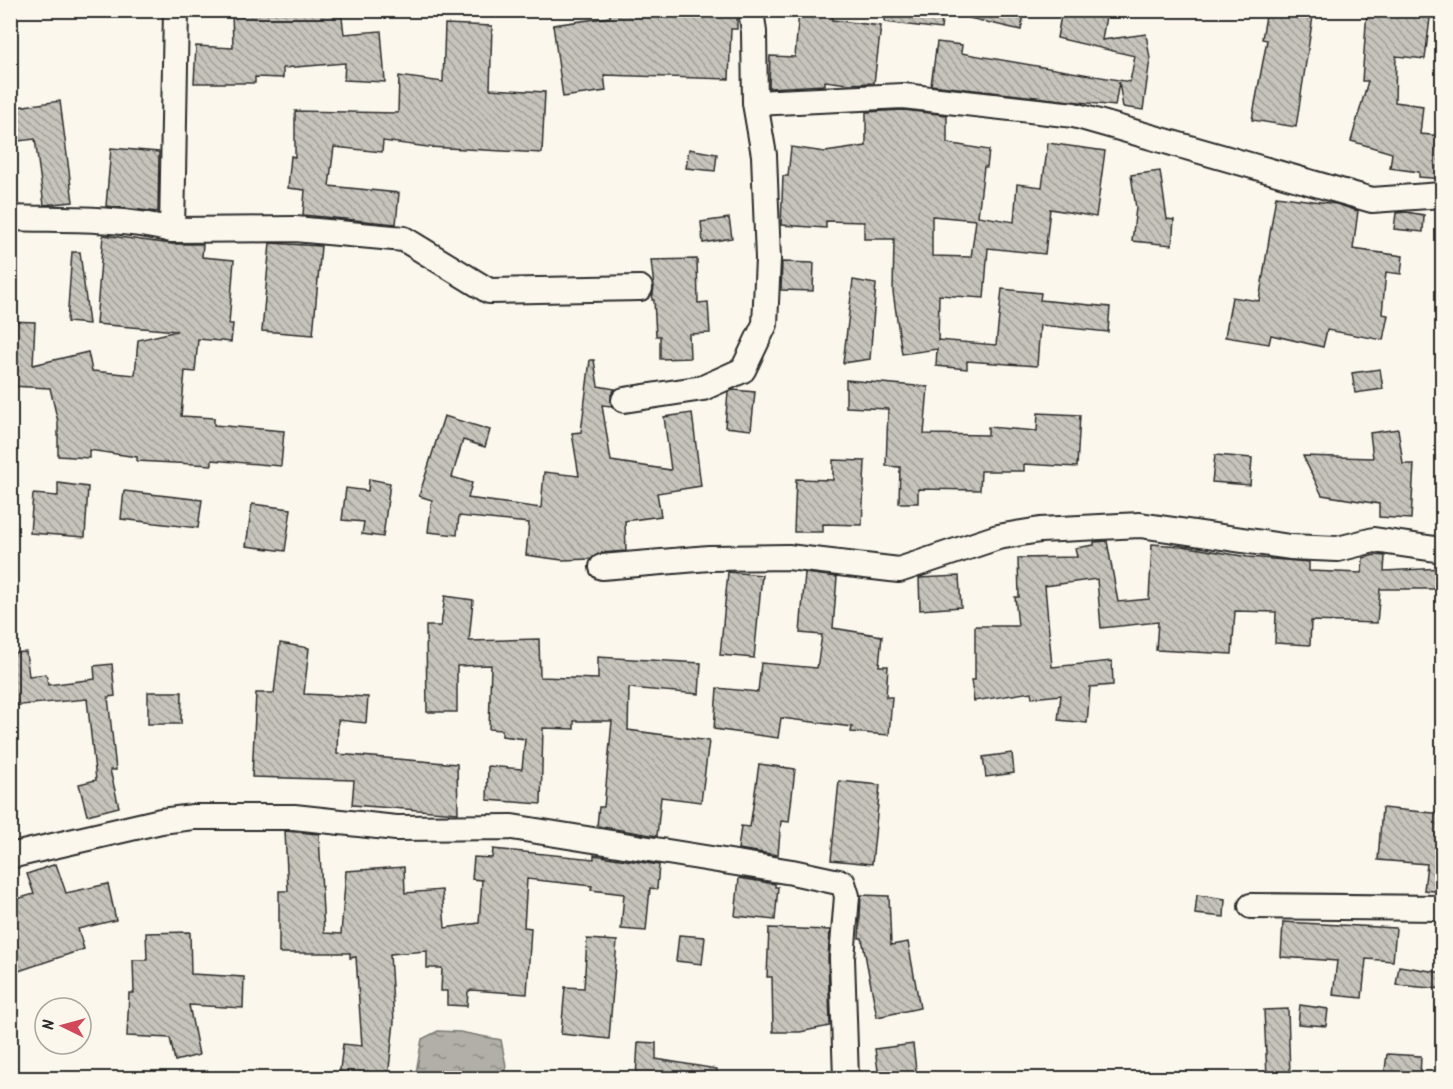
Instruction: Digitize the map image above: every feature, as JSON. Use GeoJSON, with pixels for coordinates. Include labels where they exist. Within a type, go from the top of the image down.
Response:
{"type":"FeatureCollection","features":[{"type":"Feature","properties":{"kind":"street"},"geometry":{"type":"LineString","coordinates":[[172,230],[176,10]]}},
{"type":"Feature","properties":{"kind":"street"},"geometry":{"type":"LineString","coordinates":[[624,400],[704,388],[743,370],[765,324],[768,259],[764,155],[755,103],[754,32],[751,10]]}},
{"type":"Feature","properties":{"kind":"street"},"geometry":{"type":"LineString","coordinates":[[755,103],[903,96],[1074,116],[1372,200],[1443,195]]}},
{"type":"Feature","properties":{"kind":"street"},"geometry":{"type":"LineString","coordinates":[[10,218],[91,221],[156,226],[172,230],[295,229],[404,239],[489,291],[640,288]]}},
{"type":"Feature","properties":{"kind":"street"},"geometry":{"type":"LineString","coordinates":[[602,567],[709,558],[788,557],[899,570],[998,537],[1040,530],[1140,525],[1290,547],[1338,549],[1374,540],[1443,550]]}},
{"type":"Feature","properties":{"kind":"street"},"geometry":{"type":"LineString","coordinates":[[10,856],[161,820],[193,817],[294,817],[396,828],[512,827],[792,872],[843,883],[847,896],[842,958],[846,1078]]}},
{"type":"Feature","properties":{"kind":"street"},"geometry":{"type":"LineString","coordinates":[[1251,906],[1443,908]]}},
{"type":"Feature","properties":{"kind":"water"},"geometry":{"type":"Polygon","coordinates":[[[438,1031],[460,1032],[501,1040],[506,1066],[503,1078],[415,1078],[422,1039],[438,1031]]]}},
{"type":"Feature","properties":{"kind":"building"},"geometry":{"type":"Polygon","coordinates":[[[232,10],[341,10],[344,34],[381,31],[385,82],[344,80],[345,63],[283,68],[283,78],[255,77],[255,83],[194,83],[196,46],[233,48],[232,10]]]}},
{"type":"Feature","properties":{"kind":"building"},"geometry":{"type":"Polygon","coordinates":[[[610,10],[737,10],[737,29],[731,29],[729,79],[604,75],[606,91],[563,97],[553,25],[610,17],[610,10]]]}},
{"type":"Feature","properties":{"kind":"building"},"geometry":{"type":"Polygon","coordinates":[[[886,10],[943,10],[941,29],[885,22],[886,10]]]}},
{"type":"Feature","properties":{"kind":"building"},"geometry":{"type":"Polygon","coordinates":[[[970,10],[1025,10],[1021,30],[969,18],[970,10]]]}},
{"type":"Feature","properties":{"kind":"building"},"geometry":{"type":"Polygon","coordinates":[[[1062,10],[1107,10],[1102,40],[1146,34],[1150,59],[1143,110],[1123,107],[1119,82],[1115,106],[931,85],[937,42],[962,45],[961,53],[1130,82],[1135,56],[1057,38],[1062,10]]]}},
{"type":"Feature","properties":{"kind":"building"},"geometry":{"type":"Polygon","coordinates":[[[1267,10],[1314,10],[1296,127],[1252,120],[1267,40],[1262,39],[1267,10]]]}},
{"type":"Feature","properties":{"kind":"building"},"geometry":{"type":"Polygon","coordinates":[[[1367,10],[1392,11],[1392,13],[1430,18],[1425,59],[1396,56],[1395,102],[1423,106],[1420,134],[1443,136],[1443,179],[1419,177],[1419,172],[1390,168],[1392,153],[1351,141],[1368,81],[1362,81],[1367,10]]]}},
{"type":"Feature","properties":{"kind":"building"},"geometry":{"type":"Polygon","coordinates":[[[799,11],[833,13],[832,20],[881,26],[874,83],[848,84],[825,81],[825,85],[769,88],[770,56],[795,57],[799,11]]]}},
{"type":"Feature","properties":{"kind":"building"},"geometry":{"type":"Polygon","coordinates":[[[445,24],[492,26],[490,89],[545,92],[542,153],[428,147],[383,141],[382,152],[334,147],[329,186],[399,193],[396,224],[303,215],[305,190],[288,188],[291,156],[295,157],[295,111],[398,113],[399,76],[443,82],[445,24]]]}},
{"type":"Feature","properties":{"kind":"building"},"geometry":{"type":"Polygon","coordinates":[[[60,101],[73,202],[44,205],[35,139],[10,142],[10,108],[60,101]]]}},
{"type":"Feature","properties":{"kind":"building"},"geometry":{"type":"Polygon","coordinates":[[[903,110],[947,115],[947,143],[989,150],[987,167],[984,167],[978,216],[1014,222],[1017,184],[1042,187],[1048,143],[1105,151],[1096,217],[1050,209],[1045,254],[988,248],[984,298],[939,295],[938,340],[996,345],[1002,289],[1041,293],[1040,300],[1110,307],[1108,332],[1040,325],[1037,366],[967,361],[967,369],[936,366],[937,349],[902,354],[893,292],[894,239],[864,239],[864,222],[826,221],[826,228],[781,225],[783,176],[788,176],[791,147],[825,152],[866,146],[866,112],[903,110]],[[932,216],[932,256],[971,257],[976,220],[932,216]]]}},
{"type":"Feature","properties":{"kind":"building"},"geometry":{"type":"Polygon","coordinates":[[[111,148],[159,152],[158,212],[106,206],[111,148]]]}},
{"type":"Feature","properties":{"kind":"building"},"geometry":{"type":"Polygon","coordinates":[[[689,149],[717,154],[715,171],[686,168],[689,149]]]}},
{"type":"Feature","properties":{"kind":"building"},"geometry":{"type":"Polygon","coordinates":[[[1160,171],[1167,219],[1174,220],[1172,245],[1132,241],[1136,208],[1131,175],[1160,171]]]}},
{"type":"Feature","properties":{"kind":"building"},"geometry":{"type":"Polygon","coordinates":[[[1276,196],[1336,204],[1358,211],[1353,249],[1403,256],[1401,274],[1386,272],[1382,314],[1388,315],[1383,340],[1327,330],[1323,347],[1271,335],[1269,344],[1225,337],[1232,297],[1259,301],[1276,196]]]}},
{"type":"Feature","properties":{"kind":"building"},"geometry":{"type":"Polygon","coordinates":[[[1396,213],[1424,215],[1423,232],[1394,229],[1396,213]]]}},
{"type":"Feature","properties":{"kind":"building"},"geometry":{"type":"Polygon","coordinates":[[[729,218],[732,238],[703,243],[701,222],[729,218]]]}},
{"type":"Feature","properties":{"kind":"building"},"geometry":{"type":"Polygon","coordinates":[[[103,235],[172,244],[203,244],[202,257],[234,260],[229,324],[233,324],[231,342],[198,339],[195,372],[185,371],[181,416],[214,418],[214,425],[284,431],[281,466],[212,460],[212,465],[137,461],[137,457],[89,450],[89,458],[58,456],[58,422],[50,388],[10,386],[10,321],[35,322],[33,365],[88,352],[92,371],[135,375],[138,340],[177,331],[96,324],[103,235]]]}},
{"type":"Feature","properties":{"kind":"building"},"geometry":{"type":"Polygon","coordinates":[[[270,243],[321,246],[313,335],[262,331],[270,243]]]}},
{"type":"Feature","properties":{"kind":"building"},"geometry":{"type":"Polygon","coordinates":[[[72,252],[80,252],[89,324],[67,322],[72,252]]]}},
{"type":"Feature","properties":{"kind":"building"},"geometry":{"type":"Polygon","coordinates":[[[697,259],[698,303],[708,302],[710,333],[689,334],[690,358],[660,359],[660,336],[656,336],[654,300],[652,300],[654,287],[651,260],[697,259]]]}},
{"type":"Feature","properties":{"kind":"building"},"geometry":{"type":"Polygon","coordinates":[[[782,262],[814,263],[813,291],[781,290],[782,262]]]}},
{"type":"Feature","properties":{"kind":"building"},"geometry":{"type":"Polygon","coordinates":[[[853,280],[876,284],[870,359],[843,363],[853,280]]]}},
{"type":"Feature","properties":{"kind":"building"},"geometry":{"type":"Polygon","coordinates":[[[590,360],[594,360],[598,386],[615,389],[611,395],[612,406],[602,405],[611,461],[671,470],[664,417],[692,413],[701,486],[657,493],[661,516],[625,521],[626,551],[601,553],[591,559],[562,560],[526,555],[529,523],[459,516],[457,535],[428,532],[432,500],[419,496],[444,416],[490,430],[485,447],[463,440],[452,477],[472,483],[468,498],[541,508],[544,472],[579,476],[572,433],[581,432],[590,360]]]}},
{"type":"Feature","properties":{"kind":"building"},"geometry":{"type":"Polygon","coordinates":[[[1380,369],[1383,389],[1355,393],[1352,373],[1380,369]]]}},
{"type":"Feature","properties":{"kind":"building"},"geometry":{"type":"Polygon","coordinates":[[[846,380],[928,387],[924,434],[988,435],[988,427],[1037,431],[1038,413],[1080,415],[1077,467],[1024,464],[1024,471],[981,471],[980,490],[918,489],[918,503],[899,503],[900,467],[886,466],[888,409],[846,407],[846,380]]]}},
{"type":"Feature","properties":{"kind":"building"},"geometry":{"type":"Polygon","coordinates":[[[733,390],[755,392],[751,430],[725,427],[728,392],[733,390]]]}},
{"type":"Feature","properties":{"kind":"building"},"geometry":{"type":"Polygon","coordinates":[[[1398,429],[1403,464],[1414,464],[1411,519],[1379,517],[1379,504],[1322,495],[1303,456],[1373,458],[1370,433],[1398,429]]]}},
{"type":"Feature","properties":{"kind":"building"},"geometry":{"type":"Polygon","coordinates":[[[1215,455],[1252,458],[1250,485],[1212,482],[1215,455]]]}},
{"type":"Feature","properties":{"kind":"building"},"geometry":{"type":"Polygon","coordinates":[[[833,460],[865,461],[862,525],[823,524],[823,532],[794,532],[796,479],[833,480],[833,460]]]}},
{"type":"Feature","properties":{"kind":"building"},"geometry":{"type":"Polygon","coordinates":[[[369,479],[390,483],[383,537],[362,534],[364,522],[342,520],[346,488],[368,491],[369,479]]]}},
{"type":"Feature","properties":{"kind":"building"},"geometry":{"type":"Polygon","coordinates":[[[58,483],[88,487],[85,537],[30,533],[33,494],[58,496],[58,483]]]}},
{"type":"Feature","properties":{"kind":"building"},"geometry":{"type":"Polygon","coordinates":[[[124,491],[202,500],[198,528],[121,519],[124,491]]]}},
{"type":"Feature","properties":{"kind":"building"},"geometry":{"type":"Polygon","coordinates":[[[252,504],[291,509],[285,551],[246,546],[252,504]]]}},
{"type":"Feature","properties":{"kind":"building"},"geometry":{"type":"Polygon","coordinates":[[[1107,541],[1118,602],[1149,599],[1152,544],[1182,546],[1248,557],[1309,562],[1309,571],[1362,573],[1363,558],[1375,555],[1385,556],[1384,571],[1443,568],[1443,589],[1380,589],[1377,623],[1311,621],[1310,645],[1275,643],[1276,612],[1235,611],[1232,654],[1156,650],[1158,622],[1101,628],[1097,579],[1045,586],[1052,667],[1112,661],[1113,685],[1090,687],[1087,723],[1058,720],[1061,695],[1032,698],[1031,692],[974,701],[971,680],[975,680],[975,626],[1018,626],[1015,597],[1019,597],[1018,558],[1077,557],[1075,548],[1094,545],[1094,542],[1107,541]]]}},
{"type":"Feature","properties":{"kind":"building"},"geometry":{"type":"Polygon","coordinates":[[[728,572],[762,575],[754,658],[720,655],[728,572]]]}},
{"type":"Feature","properties":{"kind":"building"},"geometry":{"type":"Polygon","coordinates":[[[805,573],[837,577],[833,628],[882,636],[879,666],[888,666],[886,697],[892,697],[889,735],[851,732],[852,727],[781,718],[778,738],[714,729],[717,688],[758,692],[761,663],[817,668],[822,635],[800,633],[805,573]]]}},
{"type":"Feature","properties":{"kind":"building"},"geometry":{"type":"Polygon","coordinates":[[[959,576],[961,607],[920,610],[919,578],[959,576]]]}},
{"type":"Feature","properties":{"kind":"building"},"geometry":{"type":"Polygon","coordinates":[[[445,596],[473,600],[469,641],[539,639],[540,677],[598,679],[598,657],[701,663],[699,694],[629,688],[628,730],[709,741],[701,802],[661,797],[657,836],[597,826],[599,807],[604,807],[612,721],[574,721],[574,729],[543,728],[541,804],[487,800],[488,766],[522,769],[525,739],[502,736],[502,730],[489,729],[491,665],[457,666],[457,712],[427,712],[426,626],[441,626],[445,596]]]}},
{"type":"Feature","properties":{"kind":"building"},"geometry":{"type":"Polygon","coordinates":[[[280,643],[309,648],[304,694],[368,697],[366,723],[338,720],[337,754],[457,764],[458,813],[352,805],[354,780],[252,777],[256,693],[274,693],[280,643]]]}},
{"type":"Feature","properties":{"kind":"building"},"geometry":{"type":"Polygon","coordinates":[[[26,652],[29,676],[46,674],[48,685],[95,679],[94,666],[112,664],[115,696],[108,697],[116,770],[110,770],[119,807],[87,815],[79,784],[96,780],[87,699],[10,706],[10,653],[26,652]]]}},
{"type":"Feature","properties":{"kind":"building"},"geometry":{"type":"Polygon","coordinates":[[[148,692],[182,692],[181,724],[148,724],[148,692]]]}},
{"type":"Feature","properties":{"kind":"building"},"geometry":{"type":"Polygon","coordinates":[[[1012,753],[1014,773],[986,777],[983,757],[1012,753]]]}},
{"type":"Feature","properties":{"kind":"building"},"geometry":{"type":"Polygon","coordinates":[[[759,764],[795,769],[789,822],[781,821],[778,855],[738,849],[741,826],[750,827],[759,764]]]}},
{"type":"Feature","properties":{"kind":"building"},"geometry":{"type":"Polygon","coordinates":[[[839,781],[880,785],[872,864],[831,860],[839,781]]]}},
{"type":"Feature","properties":{"kind":"building"},"geometry":{"type":"Polygon","coordinates":[[[1382,808],[1443,814],[1443,892],[1424,890],[1427,864],[1378,860],[1382,808]]]}},
{"type":"Feature","properties":{"kind":"building"},"geometry":{"type":"Polygon","coordinates":[[[285,831],[319,834],[324,933],[341,934],[346,871],[404,867],[405,893],[442,890],[445,928],[479,923],[482,880],[472,879],[474,857],[492,858],[493,849],[594,859],[594,855],[659,865],[657,889],[650,888],[646,931],[621,929],[624,894],[591,890],[592,886],[527,879],[524,927],[531,928],[527,994],[471,990],[468,992],[467,1006],[447,1005],[447,991],[441,991],[442,968],[427,968],[427,951],[390,954],[394,1022],[388,1078],[339,1078],[343,1044],[362,1046],[356,957],[350,958],[350,953],[279,953],[279,891],[288,891],[285,831]]]}},
{"type":"Feature","properties":{"kind":"building"},"geometry":{"type":"Polygon","coordinates":[[[56,864],[66,893],[108,884],[116,920],[78,929],[84,949],[10,974],[10,901],[34,894],[27,874],[56,864]]]}},
{"type":"Feature","properties":{"kind":"building"},"geometry":{"type":"Polygon","coordinates":[[[739,878],[775,884],[775,887],[778,887],[775,920],[735,916],[739,878]]]}},
{"type":"Feature","properties":{"kind":"building"},"geometry":{"type":"Polygon","coordinates":[[[861,895],[889,896],[891,945],[908,942],[920,1008],[877,1017],[862,938],[859,938],[861,895]]]}},
{"type":"Feature","properties":{"kind":"building"},"geometry":{"type":"Polygon","coordinates":[[[1197,895],[1225,899],[1224,917],[1195,914],[1197,895]]]}},
{"type":"Feature","properties":{"kind":"building"},"geometry":{"type":"Polygon","coordinates":[[[1283,922],[1396,928],[1393,961],[1366,959],[1362,998],[1333,995],[1337,961],[1281,957],[1283,922]]]}},
{"type":"Feature","properties":{"kind":"building"},"geometry":{"type":"Polygon","coordinates":[[[769,928],[830,930],[828,958],[830,1026],[800,1032],[773,1032],[772,977],[767,977],[769,928]]]}},
{"type":"Feature","properties":{"kind":"building"},"geometry":{"type":"Polygon","coordinates":[[[190,932],[191,974],[244,977],[243,1008],[189,1005],[199,1055],[175,1061],[170,1038],[127,1036],[129,993],[134,993],[133,960],[147,960],[146,933],[190,932]]]}},
{"type":"Feature","properties":{"kind":"building"},"geometry":{"type":"Polygon","coordinates":[[[679,935],[705,937],[702,964],[676,961],[679,935]]]}},
{"type":"Feature","properties":{"kind":"building"},"geometry":{"type":"Polygon","coordinates":[[[587,939],[617,941],[609,1039],[561,1034],[565,987],[584,988],[587,939]]]}},
{"type":"Feature","properties":{"kind":"building"},"geometry":{"type":"Polygon","coordinates":[[[1399,966],[1443,973],[1443,989],[1396,985],[1399,966]]]}},
{"type":"Feature","properties":{"kind":"building"},"geometry":{"type":"Polygon","coordinates":[[[1300,1005],[1328,1009],[1326,1026],[1298,1024],[1300,1005]]]}},
{"type":"Feature","properties":{"kind":"building"},"geometry":{"type":"Polygon","coordinates":[[[1288,1009],[1290,1077],[1267,1077],[1264,1010],[1288,1009]]]}},
{"type":"Feature","properties":{"kind":"building"},"geometry":{"type":"Polygon","coordinates":[[[638,1042],[656,1043],[656,1059],[717,1069],[716,1078],[636,1078],[638,1042]]]}},
{"type":"Feature","properties":{"kind":"building"},"geometry":{"type":"Polygon","coordinates":[[[913,1044],[917,1078],[879,1078],[875,1049],[913,1044]]]}},
{"type":"Feature","properties":{"kind":"building"},"geometry":{"type":"Polygon","coordinates":[[[1387,1054],[1421,1056],[1420,1078],[1384,1078],[1387,1054]]]}}]}
